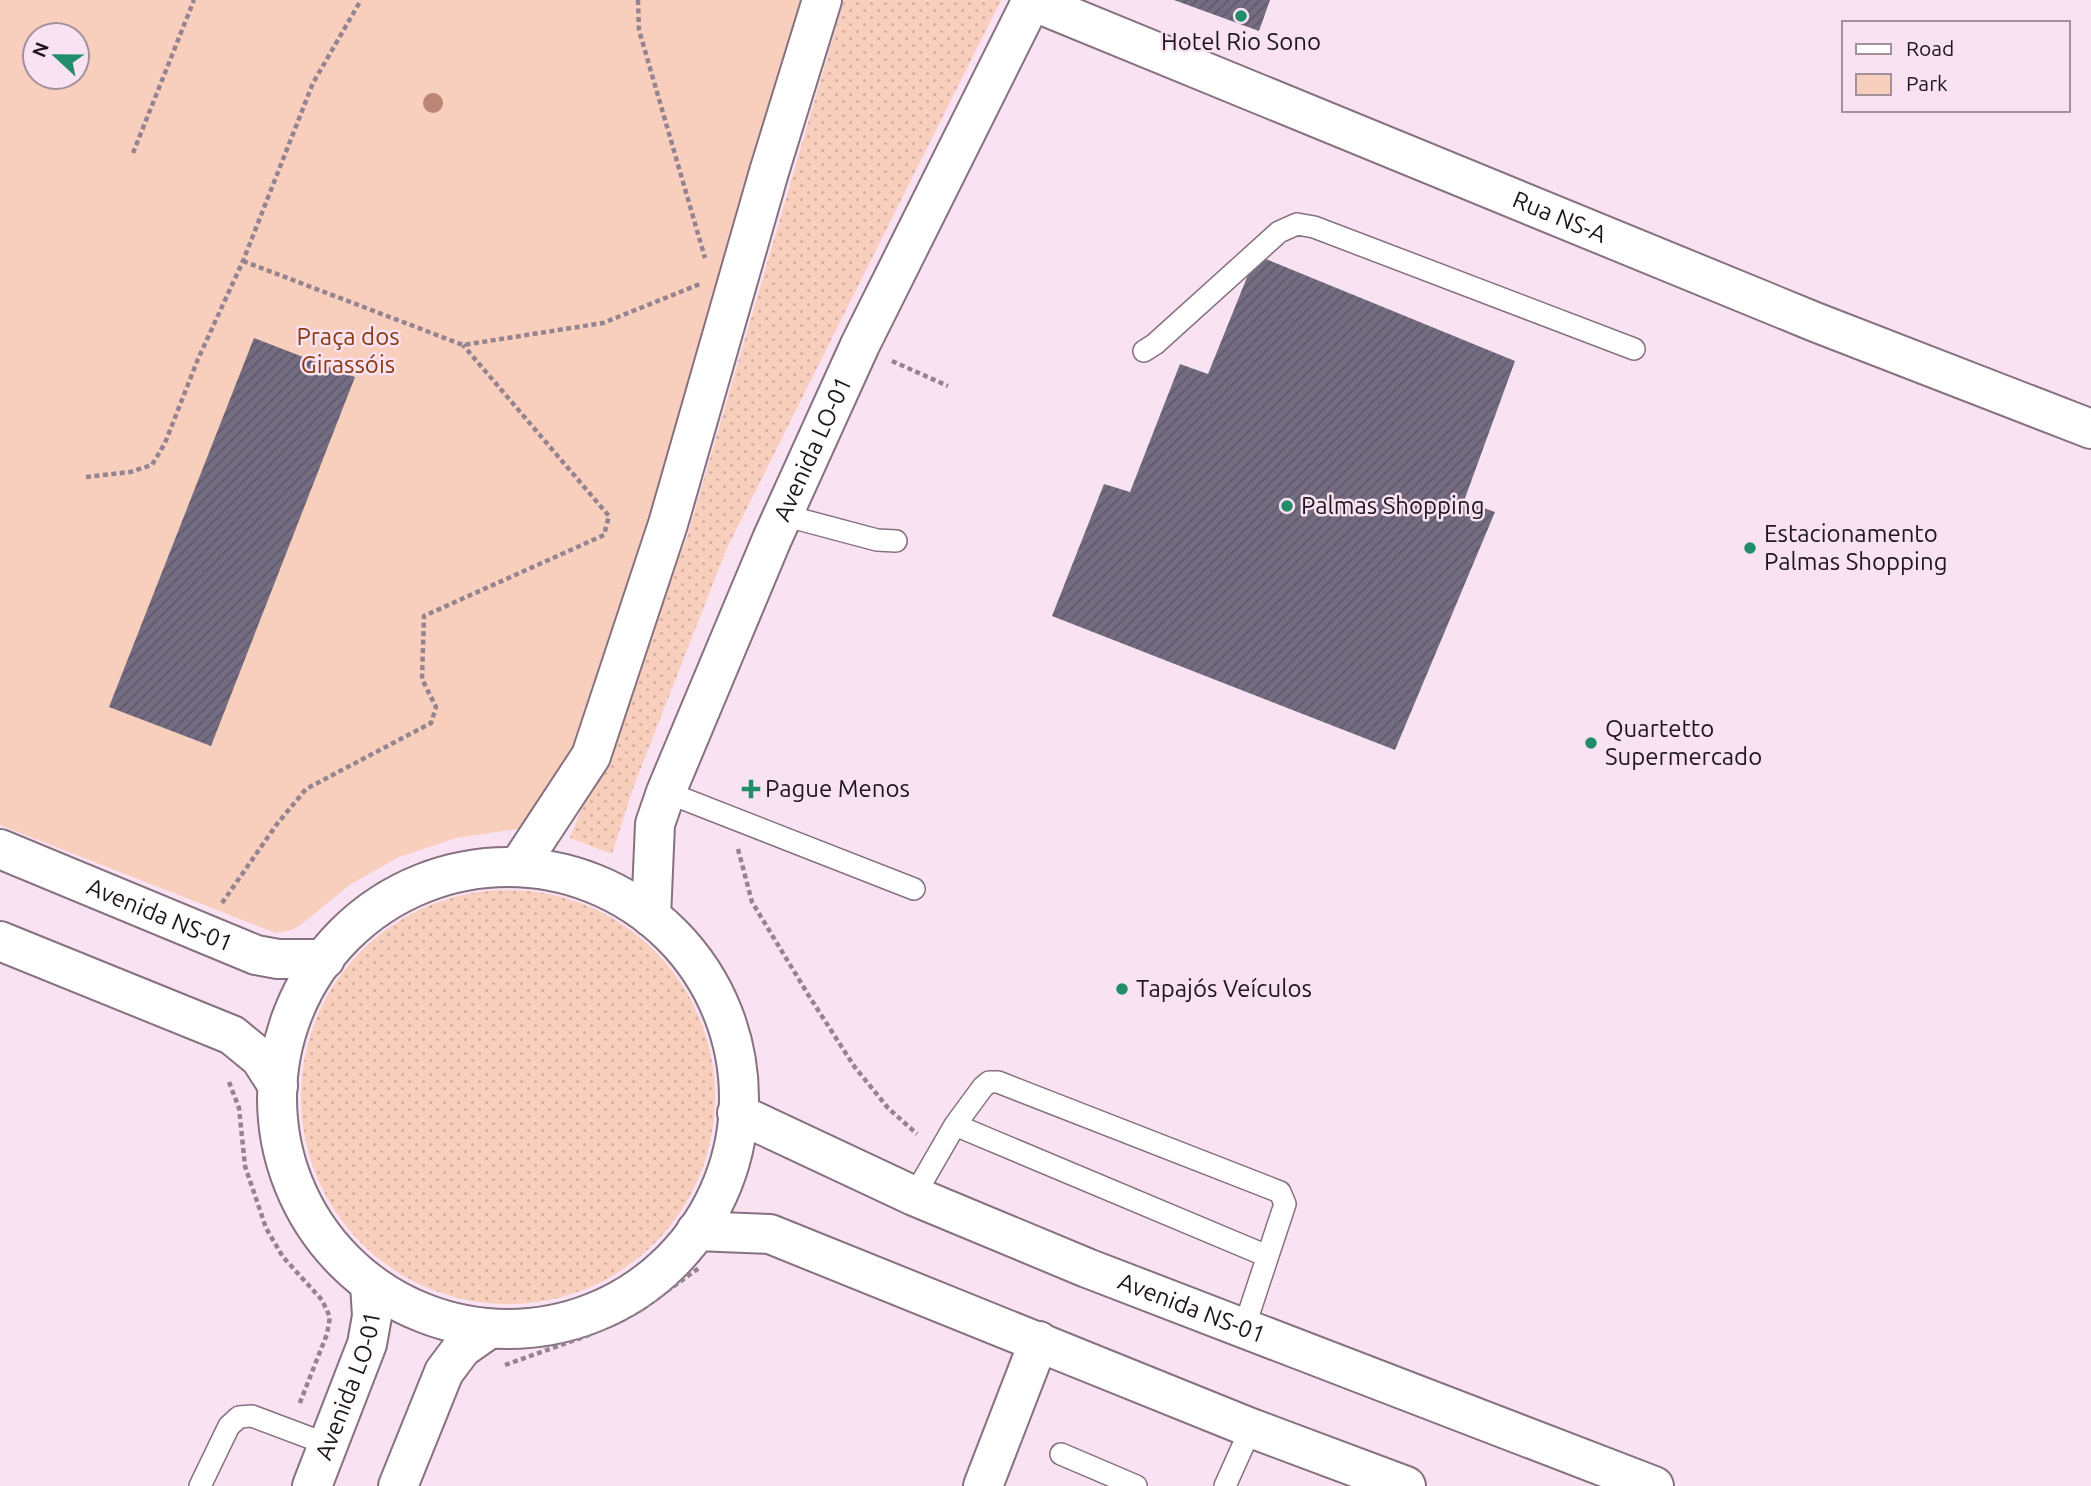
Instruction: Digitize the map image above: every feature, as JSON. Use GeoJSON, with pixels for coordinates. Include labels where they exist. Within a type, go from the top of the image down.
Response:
{"type":"FeatureCollection","features":[{"type":"Feature","properties":{"kind":"main road"},"geometry":{"type":"LineString","coordinates":[[518,867],[591,756],[668,524],[724,284],[822,0]]}},
{"type":"Feature","properties":{"kind":"main road","name":"Avenida LO-01"},"geometry":{"type":"LineString","coordinates":[[651,917],[655,824],[666,792],[783,516],[860,345],[1032,0]]}},
{"type":"Feature","properties":{"kind":"main road","name":"Rua NS-A"},"geometry":{"type":"LineString","coordinates":[[1032,0],[1815,322],[2091,429]]}},
{"type":"Feature","properties":{"kind":"main road","name":"Avenida NS-01"},"geometry":{"type":"LineString","coordinates":[[0,849],[263,958],[325,959]]}},
{"type":"Feature","properties":{"kind":"main road"},"geometry":{"type":"LineString","coordinates":[[699,1248],[734,1138],[737,1070],[722,1012],[707,981],[671,934],[631,902],[593,883],[560,873],[518,867],[467,871],[418,886],[373,911],[341,939],[306,987],[292,1019],[278,1086],[282,1145],[301,1200],[332,1248],[370,1284],[420,1312],[451,1322],[489,1329],[541,1327],[602,1309],[652,1278],[676,1256],[699,1248],[771,1234],[1251,1428],[1406,1486]]}},
{"type":"Feature","properties":{"kind":"main road"},"geometry":{"type":"LineString","coordinates":[[0,942],[232,1035],[260,1058],[278,1086]]}},
{"type":"Feature","properties":{"kind":"main road","name":"Avenida NS-01"},"geometry":{"type":"LineString","coordinates":[[737,1113],[914,1196],[1087,1268],[1654,1486]]}},
{"type":"Feature","properties":{"kind":"main road","name":"Avenida LO-01"},"geometry":{"type":"LineString","coordinates":[[312,1486],[367,1344],[372,1316],[370,1284]]}},
{"type":"Feature","properties":{"kind":"main road"},"geometry":{"type":"LineString","coordinates":[[398,1486],[444,1372],[462,1348],[489,1329]]}},
{"type":"Feature","properties":{"kind":"main road"},"geometry":{"type":"LineString","coordinates":[[983,1486],[1039,1342]]}},
{"type":"Feature","properties":{"kind":"lane"},"geometry":{"type":"LineString","coordinates":[[1144,351],[1279,232],[1297,224],[1314,227],[1634,349]]}},
{"type":"Feature","properties":{"kind":"lane"},"geometry":{"type":"LineString","coordinates":[[783,516],[877,540],[896,541]]}},
{"type":"Feature","properties":{"kind":"lane"},"geometry":{"type":"LineString","coordinates":[[666,792],[914,889]]}},
{"type":"Feature","properties":{"kind":"lane"},"geometry":{"type":"LineString","coordinates":[[914,1196],[955,1125],[982,1087],[989,1082],[998,1082],[1280,1192],[1285,1205],[1244,1328]]}},
{"type":"Feature","properties":{"kind":"lane"},"geometry":{"type":"LineString","coordinates":[[955,1125],[1267,1256]]}},
{"type":"Feature","properties":{"kind":"lane"},"geometry":{"type":"LineString","coordinates":[[200,1486],[229,1426],[239,1417],[252,1416],[329,1445]]}},
{"type":"Feature","properties":{"kind":"lane"},"geometry":{"type":"LineString","coordinates":[[1224,1486],[1251,1428]]}},
{"type":"Feature","properties":{"kind":"lane"},"geometry":{"type":"LineString","coordinates":[[1061,1454],[1136,1486]]}},
{"type":"Feature","properties":{"kind":"path"},"geometry":{"type":"LineString","coordinates":[[133,153],[194,0]]}},
{"type":"Feature","properties":{"kind":"path"},"geometry":{"type":"LineString","coordinates":[[86,477],[130,472],[152,464],[165,443],[198,359],[243,261],[313,83],[361,0]]}},
{"type":"Feature","properties":{"kind":"path"},"geometry":{"type":"LineString","coordinates":[[463,345],[603,323],[724,284],[639,30],[639,0]]}},
{"type":"Feature","properties":{"kind":"path"},"geometry":{"type":"LineString","coordinates":[[201,933],[277,824],[306,789],[431,723],[436,707],[422,679],[424,616],[604,534],[609,516],[463,345],[243,261]]}},
{"type":"Feature","properties":{"kind":"path"},"geometry":{"type":"LineString","coordinates":[[860,345],[948,386]]}},
{"type":"Feature","properties":{"kind":"path"},"geometry":{"type":"LineString","coordinates":[[730,817],[752,902],[809,996],[854,1066],[879,1097],[938,1154]]}},
{"type":"Feature","properties":{"kind":"path"},"geometry":{"type":"LineString","coordinates":[[225,1075],[239,1108],[245,1166],[266,1228],[284,1257],[322,1300],[330,1317],[327,1334],[296,1412]]}},
{"type":"Feature","properties":{"kind":"path"},"geometry":{"type":"LineString","coordinates":[[499,1367],[589,1335],[639,1311],[699,1248]]}},
{"type":"Feature","properties":{"kind":"green space","name":"Praça dos Girassóis"},"geometry":{"type":"Polygon","coordinates":[[[0,0],[811,0],[656,540],[555,796],[524,828],[456,838],[399,857],[351,884],[299,926],[276,933],[0,825],[0,0]]]}},
{"type":"Feature","properties":{"kind":"green space"},"geometry":{"type":"Polygon","coordinates":[[[844,0],[1001,0],[727,548],[633,788],[612,854],[570,838],[687,537],[844,0]]]}},
{"type":"Feature","properties":{"kind":"green space"},"geometry":{"type":"Polygon","coordinates":[[[508,890],[548,894],[587,906],[623,925],[654,951],[680,982],[699,1018],[711,1057],[715,1097],[711,1137],[699,1176],[680,1212],[654,1243],[623,1269],[587,1288],[548,1300],[508,1304],[468,1300],[429,1288],[393,1269],[362,1243],[336,1212],[317,1176],[305,1137],[301,1097],[305,1057],[317,1018],[336,982],[362,951],[393,925],[429,906],[468,894],[508,890]]]}},
{"type":"Feature","properties":{"kind":"building","name":"Hotel Rio Sono"},"geometry":{"type":"Polygon","coordinates":[[[1174,0],[1270,0],[1259,31],[1174,0]]]}},
{"type":"Feature","properties":{"kind":"building","name":"Palmas Shopping"},"geometry":{"type":"Polygon","coordinates":[[[1256,255],[1515,361],[1464,501],[1495,512],[1395,750],[1052,616],[1104,484],[1130,492],[1180,364],[1208,374],[1256,255]]]}},
{"type":"Feature","properties":{"kind":"building"},"geometry":{"type":"Polygon","coordinates":[[[254,338],[355,377],[211,746],[109,707],[254,338]]]}},
{"type":"Feature","properties":{"kind":"place","name":"Hotel Rio Sono"},"geometry":{"type":"Point","coordinates":[1241,16]}},
{"type":"Feature","properties":{"kind":"place","name":"Palmas Shopping"},"geometry":{"type":"Point","coordinates":[1287,506]}},
{"type":"Feature","properties":{"kind":"place","name":"Estacionamento Palmas Shopping"},"geometry":{"type":"Point","coordinates":[1750,548]}},
{"type":"Feature","properties":{"kind":"place","name":"Quartetto Supermercado"},"geometry":{"type":"Point","coordinates":[1591,743]}},
{"type":"Feature","properties":{"kind":"place","name":"Pague Menos"},"geometry":{"type":"Point","coordinates":[751,789]}},
{"type":"Feature","properties":{"kind":"place","name":"Tapajós Veículos"},"geometry":{"type":"Point","coordinates":[1122,989]}}]}
